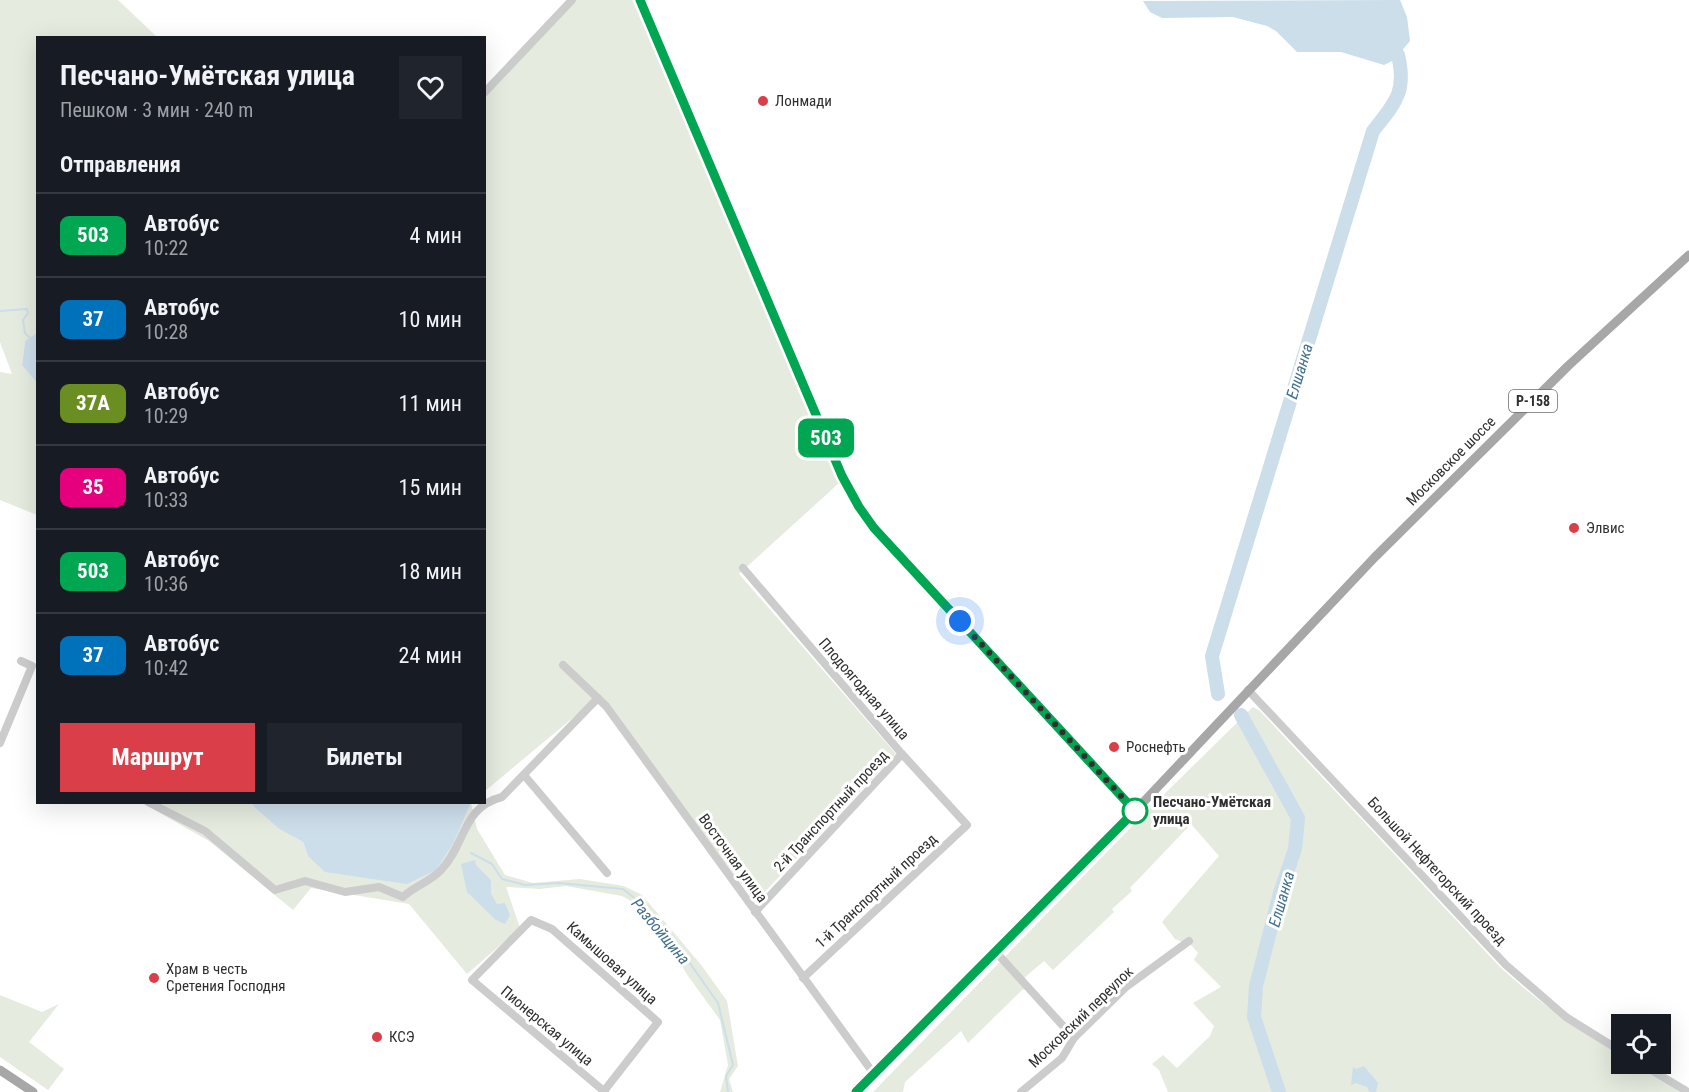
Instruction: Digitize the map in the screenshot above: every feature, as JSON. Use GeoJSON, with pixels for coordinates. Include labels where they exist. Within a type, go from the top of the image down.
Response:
{"type":"FeatureCollection","features":[{"type":"Feature","properties":{"kind":"main road"},"geometry":{"type":"LineString","coordinates":[[640,0],[846,484],[859,507],[874,528],[1135,811]]}},
{"type":"Feature","properties":{"kind":"main road","name":"Московское шоссе"},"geometry":{"type":"LineString","coordinates":[[1245,693],[1375,557],[1522,411],[1625,312],[1689,255]]}},
{"type":"Feature","properties":{"kind":"main road","name":"Р-158"},"geometry":{"type":"LineString","coordinates":[[856,1092],[1135,811],[1245,693]]}},
{"type":"Feature","properties":{"kind":"main road"},"geometry":{"type":"LineString","coordinates":[[0,1070],[33,1092]]}},
{"type":"Feature","properties":{"kind":"street"},"geometry":{"type":"LineString","coordinates":[[486,91],[572,0]]}},
{"type":"Feature","properties":{"kind":"street","name":"Плодоягодная улица"},"geometry":{"type":"LineString","coordinates":[[743,568],[902,754],[967,825]]}},
{"type":"Feature","properties":{"kind":"street"},"geometry":{"type":"LineString","coordinates":[[0,742],[32,666],[21,661]]}},
{"type":"Feature","properties":{"kind":"street","name":"Восточная улица"},"geometry":{"type":"LineString","coordinates":[[564,665],[606,706],[874,1074]]}},
{"type":"Feature","properties":{"kind":"street","name":"Большой Нефтегорский проезд"},"geometry":{"type":"LineString","coordinates":[[1245,693],[1506,965],[1566,1017],[1611,1045]]}},
{"type":"Feature","properties":{"kind":"street"},"geometry":{"type":"LineString","coordinates":[[486,802],[502,797],[598,698]]}},
{"type":"Feature","properties":{"kind":"street","name":"2-й Транспортный проезд"},"geometry":{"type":"LineString","coordinates":[[755,912],[902,754]]}},
{"type":"Feature","properties":{"kind":"street"},"geometry":{"type":"LineString","coordinates":[[524,775],[607,873]]}},
{"type":"Feature","properties":{"kind":"street"},"geometry":{"type":"LineString","coordinates":[[152,804],[205,831],[275,890],[305,881],[345,892],[379,887],[402,897],[442,870],[474,811],[483,804]]}},
{"type":"Feature","properties":{"kind":"street","name":"1-й Транспортный проезд"},"geometry":{"type":"LineString","coordinates":[[803,978],[967,825]]}},
{"type":"Feature","properties":{"kind":"street","name":"Пионерская улица"},"geometry":{"type":"LineString","coordinates":[[531,920],[472,980],[605,1092]]}},
{"type":"Feature","properties":{"kind":"street","name":"Камышовая улица"},"geometry":{"type":"LineString","coordinates":[[531,920],[552,929],[658,1023],[605,1092]]}},
{"type":"Feature","properties":{"kind":"street","name":"Московский переулок"},"geometry":{"type":"LineString","coordinates":[[1021,1092],[1062,1058],[1074,1038],[1126,987],[1189,941]]}},
{"type":"Feature","properties":{"kind":"street"},"geometry":{"type":"LineString","coordinates":[[995,951],[1074,1038]]}},
{"type":"Feature","properties":{"kind":"street"},"geometry":{"type":"LineString","coordinates":[[1658,1074],[1688,1092]]}},
{"type":"Feature","properties":{"kind":"shaded area"},"geometry":{"type":"Polygon","coordinates":[[[0,0],[118,0],[156,36],[36,36],[36,334],[25,341],[22,364],[36,382],[36,515],[0,500],[0,372],[12,374],[0,342],[0,0]]]}},
{"type":"Feature","properties":{"kind":"shaded area"},"geometry":{"type":"Polygon","coordinates":[[[569,0],[632,0],[669,76],[839,483],[739,574],[896,754],[755,902],[599,696],[486,790],[486,89],[569,0]]]}},
{"type":"Feature","properties":{"kind":"shaded area"},"geometry":{"type":"Polygon","coordinates":[[[1253,707],[1260,711],[1500,967],[1559,1015],[1611,1050],[1611,1074],[1650,1074],[1680,1092],[1168,1092],[1159,1070],[1152,1064],[1163,1055],[1177,1068],[1210,1036],[1214,1026],[1193,1003],[1221,987],[1194,960],[1198,953],[1191,945],[1175,939],[1162,922],[1219,856],[1191,824],[1130,888],[1132,891],[1112,909],[1114,912],[1053,970],[1044,961],[1023,979],[1030,988],[1022,990],[968,1043],[961,1031],[905,1082],[903,1092],[873,1092],[1141,817],[1253,707]]]}},
{"type":"Feature","properties":{"kind":"shaded area"},"geometry":{"type":"Polygon","coordinates":[[[155,804],[253,804],[279,829],[303,842],[308,856],[454,842],[471,804],[477,829],[505,875],[533,883],[580,879],[624,886],[642,895],[702,966],[727,1001],[738,1066],[729,1079],[733,1092],[720,1092],[728,1065],[720,1020],[688,976],[665,938],[640,906],[622,896],[566,886],[539,889],[506,887],[520,928],[467,974],[409,904],[311,888],[293,910],[209,841],[153,809],[155,804]]]}},
{"type":"Feature","properties":{"kind":"shaded area"},"geometry":{"type":"Polygon","coordinates":[[[0,995],[42,1012],[59,1004],[29,1042],[64,1069],[48,1090],[0,1057],[0,995]]]}},
{"type":"Feature","properties":{"kind":"water"},"geometry":{"type":"Polygon","coordinates":[[[1400,0],[1407,17],[1410,41],[1394,60],[1384,65],[1341,52],[1297,52],[1276,31],[1267,26],[1233,17],[1162,18],[1150,12],[1143,1],[1400,0]]]}},
{"type":"Feature","properties":{"kind":"water"},"geometry":{"type":"Polygon","coordinates":[[[36,334],[36,382],[22,365],[25,341],[36,334]]]}},
{"type":"Feature","properties":{"kind":"water"},"geometry":{"type":"Polygon","coordinates":[[[253,804],[471,804],[454,842],[436,870],[407,884],[325,872],[308,856],[303,842],[279,829],[253,804]]]}},
{"type":"Feature","properties":{"kind":"water"},"geometry":{"type":"Polygon","coordinates":[[[475,860],[476,865],[491,880],[491,894],[497,904],[505,903],[510,915],[505,924],[496,920],[467,892],[461,864],[475,860]]]}},
{"type":"Feature","properties":{"kind":"water"},"geometry":{"type":"Polygon","coordinates":[[[1364,1066],[1378,1083],[1376,1092],[1369,1092],[1367,1087],[1356,1083],[1351,1085],[1353,1067],[1356,1069],[1364,1066]]]}},
{"type":"Feature","properties":{"kind":"waterway","name":"Елшанка"},"geometry":{"type":"LineString","coordinates":[[1218,694],[1212,656],[1373,131],[1393,104],[1400,88],[1398,55]]}},
{"type":"Feature","properties":{"kind":"waterway","name":"Разбойщина"},"geometry":{"type":"LineString","coordinates":[[0,311],[27,309],[28,313],[23,320],[25,333],[30,338]]}},
{"type":"Feature","properties":{"kind":"waterway","name":"Елшанка"},"geometry":{"type":"LineString","coordinates":[[1241,715],[1298,818],[1295,849],[1280,893],[1256,986],[1254,1017],[1279,1092]]}},
{"type":"Feature","properties":{"kind":"waterway","name":"Разбойщина"},"geometry":{"type":"LineString","coordinates":[[471,853],[492,864],[502,879],[525,885],[559,883],[623,889],[642,904],[670,935],[718,1003],[733,1065],[726,1076],[728,1092]]}},
{"type":"Feature","properties":{"kind":"bus line","name":"503"},"geometry":{"type":"LineString","coordinates":[[640,0],[842,476],[859,507],[874,528],[1135,811],[856,1092]]}},
{"type":"Feature","properties":{"kind":"place","name":"Лонмади"},"geometry":{"type":"Point","coordinates":[763,101]}},
{"type":"Feature","properties":{"kind":"place","name":"Элвис"},"geometry":{"type":"Point","coordinates":[1574,528]}},
{"type":"Feature","properties":{"kind":"place","name":"Роснефть"},"geometry":{"type":"Point","coordinates":[1114,747]}},
{"type":"Feature","properties":{"kind":"place","name":"Песчано-Умётская улица"},"geometry":{"type":"Point","coordinates":[1135,811]}},
{"type":"Feature","properties":{"kind":"place","name":"Храм в честь Сретения Господня"},"geometry":{"type":"Point","coordinates":[154,978]}},
{"type":"Feature","properties":{"kind":"place","name":"КСЭ"},"geometry":{"type":"Point","coordinates":[377,1037]}},
{"type":"Feature","properties":{"kind":"route"},"geometry":{"type":"LineString","coordinates":[[960,621],[1135,811]]}}]}
